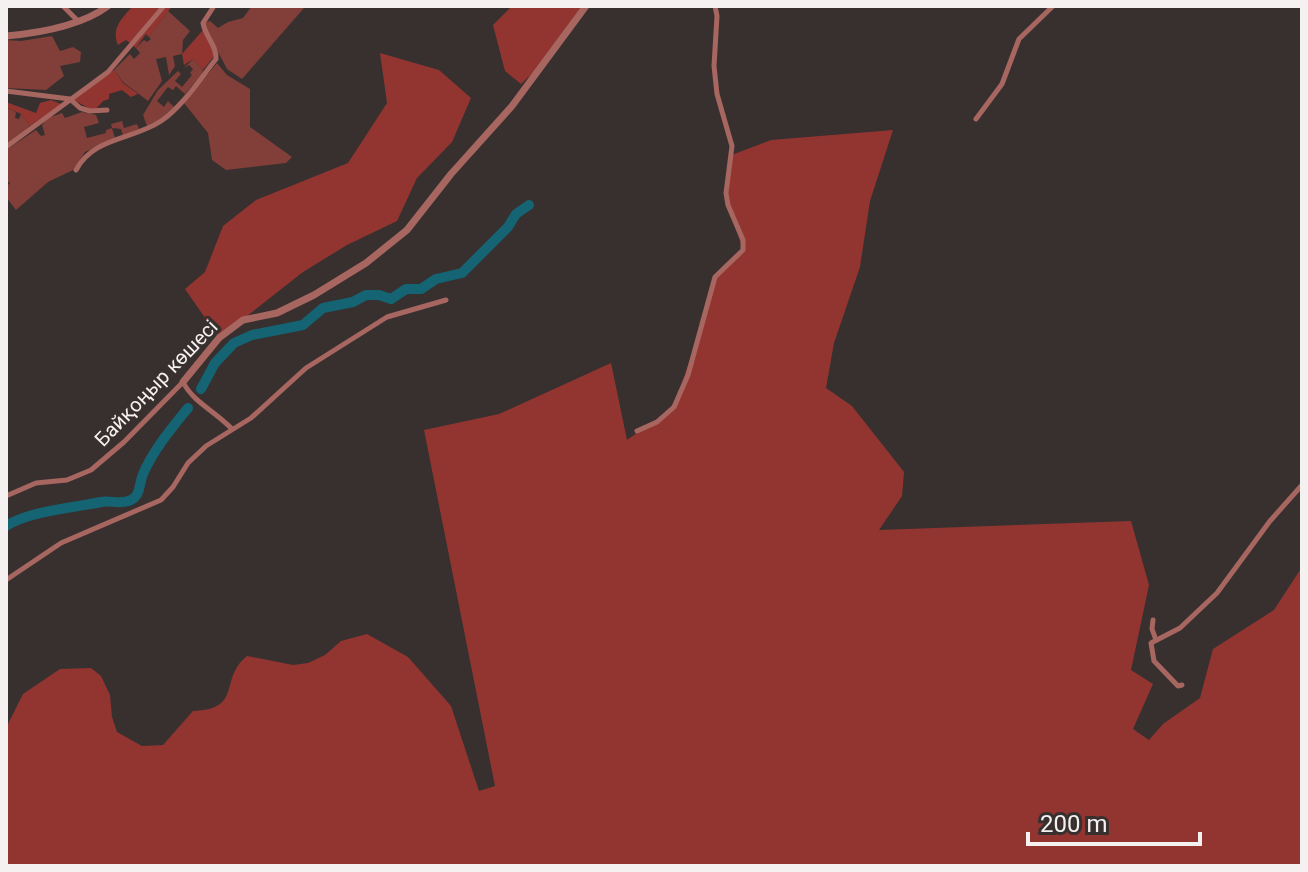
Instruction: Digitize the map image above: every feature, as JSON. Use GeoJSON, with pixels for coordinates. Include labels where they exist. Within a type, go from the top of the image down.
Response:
{"type":"FeatureCollection","features":[{"type":"Feature","properties":{"kind":"street"},"geometry":{"type":"LineString","coordinates":[[63,6],[78,21]]}},
{"type":"Feature","properties":{"kind":"street"},"geometry":{"type":"LineString","coordinates":[[6,36],[78,21],[108,6]]}},
{"type":"Feature","properties":{"kind":"street"},"geometry":{"type":"LineString","coordinates":[[6,147],[108,72],[164,6]]}},
{"type":"Feature","properties":{"kind":"street"},"geometry":{"type":"LineString","coordinates":[[76,170],[90,151],[155,125],[180,103],[216,59],[203,23],[214,6]]}},
{"type":"Feature","properties":{"kind":"street","name":"Байқоңыр көшесі"},"geometry":{"type":"LineString","coordinates":[[6,496],[36,483],[67,480],[91,470],[124,442],[183,382],[219,338],[243,320],[277,313],[314,295],[366,263],[407,230],[451,174],[512,106],[586,6]]}},
{"type":"Feature","properties":{"kind":"street"},"geometry":{"type":"LineString","coordinates":[[637,431],[657,422],[674,407],[688,375],[715,277],[743,250],[738,223],[728,205],[726,193],[732,146],[717,94],[715,6]]}},
{"type":"Feature","properties":{"kind":"street"},"geometry":{"type":"LineString","coordinates":[[976,119],[1002,84],[1019,39],[1053,6]]}},
{"type":"Feature","properties":{"kind":"street"},"geometry":{"type":"LineString","coordinates":[[6,91],[70,99],[85,110],[107,110]]}},
{"type":"Feature","properties":{"kind":"street"},"geometry":{"type":"LineString","coordinates":[[6,580],[61,543],[161,500],[188,463],[206,446],[251,418],[306,368],[387,317],[446,300]]}},
{"type":"Feature","properties":{"kind":"street"},"geometry":{"type":"LineString","coordinates":[[183,382],[190,396],[215,411],[232,429]]}},
{"type":"Feature","properties":{"kind":"street"},"geometry":{"type":"LineString","coordinates":[[1182,685],[1178,686],[1154,661],[1151,643],[1180,628],[1217,593],[1270,521],[1302,485]]}},
{"type":"Feature","properties":{"kind":"street"},"geometry":{"type":"LineString","coordinates":[[1153,620],[1156,640]]}},
{"type":"Feature","properties":{"kind":"shaded area"},"geometry":{"type":"Polygon","coordinates":[[[133,6],[172,6],[149,37],[146,34],[136,48],[126,40],[118,45],[116,39],[119,24],[133,6]]]}},
{"type":"Feature","properties":{"kind":"shaded area"},"geometry":{"type":"Polygon","coordinates":[[[252,6],[304,8],[242,79],[227,69],[203,23],[210,21],[218,28],[243,18],[252,6]]]}},
{"type":"Feature","properties":{"kind":"shaded area"},"geometry":{"type":"Polygon","coordinates":[[[512,6],[582,6],[537,69],[521,84],[505,71],[493,25],[512,6]]]}},
{"type":"Feature","properties":{"kind":"shaded area"},"geometry":{"type":"Polygon","coordinates":[[[168,11],[190,31],[183,40],[182,54],[173,56],[175,66],[169,75],[166,57],[156,59],[162,81],[148,101],[123,82],[114,70],[130,54],[134,59],[140,53],[136,48],[144,40],[147,42],[151,39],[149,37],[168,11]]]}},
{"type":"Feature","properties":{"kind":"shaded area"},"geometry":{"type":"Polygon","coordinates":[[[203,30],[215,55],[203,70],[193,59],[184,65],[182,54],[203,30]]]}},
{"type":"Feature","properties":{"kind":"shaded area"},"geometry":{"type":"Polygon","coordinates":[[[52,36],[60,51],[73,47],[81,52],[80,62],[60,66],[64,76],[46,90],[6,88],[6,40],[52,36]]]}},
{"type":"Feature","properties":{"kind":"shaded area"},"geometry":{"type":"Polygon","coordinates":[[[380,53],[439,70],[471,98],[452,142],[417,178],[397,221],[347,245],[303,272],[219,338],[185,289],[205,272],[223,226],[256,200],[348,163],[387,103],[380,53]]]}},
{"type":"Feature","properties":{"kind":"shaded area"},"geometry":{"type":"Polygon","coordinates":[[[193,59],[203,70],[202,74],[185,94],[176,86],[173,90],[168,87],[157,101],[164,107],[168,101],[174,107],[147,126],[143,115],[158,90],[178,71],[181,74],[175,81],[182,87],[193,69],[189,65],[184,68],[193,59]]]}},
{"type":"Feature","properties":{"kind":"shaded area"},"geometry":{"type":"Polygon","coordinates":[[[217,63],[227,75],[250,89],[250,127],[292,157],[286,163],[226,170],[212,160],[208,133],[184,103],[217,63]]]}},
{"type":"Feature","properties":{"kind":"shaded area"},"geometry":{"type":"Polygon","coordinates":[[[114,70],[123,83],[138,94],[131,97],[122,90],[109,94],[109,99],[94,111],[72,99],[114,70]]]}},
{"type":"Feature","properties":{"kind":"shaded area"},"geometry":{"type":"Polygon","coordinates":[[[51,100],[61,104],[30,126],[21,114],[6,107],[6,102],[36,113],[40,103],[51,100]]]}},
{"type":"Feature","properties":{"kind":"shaded area"},"geometry":{"type":"Polygon","coordinates":[[[6,107],[16,112],[15,118],[19,119],[21,114],[30,126],[6,145],[6,107]]]}},
{"type":"Feature","properties":{"kind":"shaded area"},"geometry":{"type":"Polygon","coordinates":[[[82,112],[96,115],[99,123],[84,127],[87,138],[106,133],[112,128],[115,138],[85,152],[73,170],[48,182],[16,210],[6,197],[6,187],[10,183],[6,181],[6,150],[36,130],[41,136],[45,135],[42,125],[48,118],[62,113],[65,118],[82,112]]]}},
{"type":"Feature","properties":{"kind":"shaded area"},"geometry":{"type":"Polygon","coordinates":[[[122,121],[124,128],[137,124],[139,129],[123,136],[121,129],[112,128],[111,124],[122,121]]]}},
{"type":"Feature","properties":{"kind":"shaded area"},"geometry":{"type":"Polygon","coordinates":[[[893,130],[870,201],[860,267],[834,343],[826,388],[852,406],[904,472],[902,496],[879,530],[1131,521],[1149,585],[1131,670],[1153,684],[1133,729],[1149,740],[1163,724],[1200,698],[1213,649],[1274,610],[1302,567],[1302,866],[6,866],[6,728],[23,694],[60,669],[91,668],[101,676],[110,695],[117,732],[142,746],[163,745],[193,711],[209,709],[225,699],[238,665],[247,656],[293,665],[308,663],[325,655],[341,641],[367,634],[408,657],[451,706],[479,791],[495,786],[424,430],[499,414],[611,363],[627,440],[674,407],[720,269],[743,250],[728,205],[729,156],[771,140],[893,130]]]}},
{"type":"Feature","properties":{"kind":"waterway"},"geometry":{"type":"LineString","coordinates":[[201,389],[215,363],[234,343],[252,335],[303,325],[323,308],[353,302],[366,295],[391,299],[406,289],[421,289],[436,279],[462,273],[508,227],[516,214],[529,205]]}},
{"type":"Feature","properties":{"kind":"waterway"},"geometry":{"type":"LineString","coordinates":[[6,526],[52,511],[131,500],[138,492],[152,456],[188,408]]}}]}
